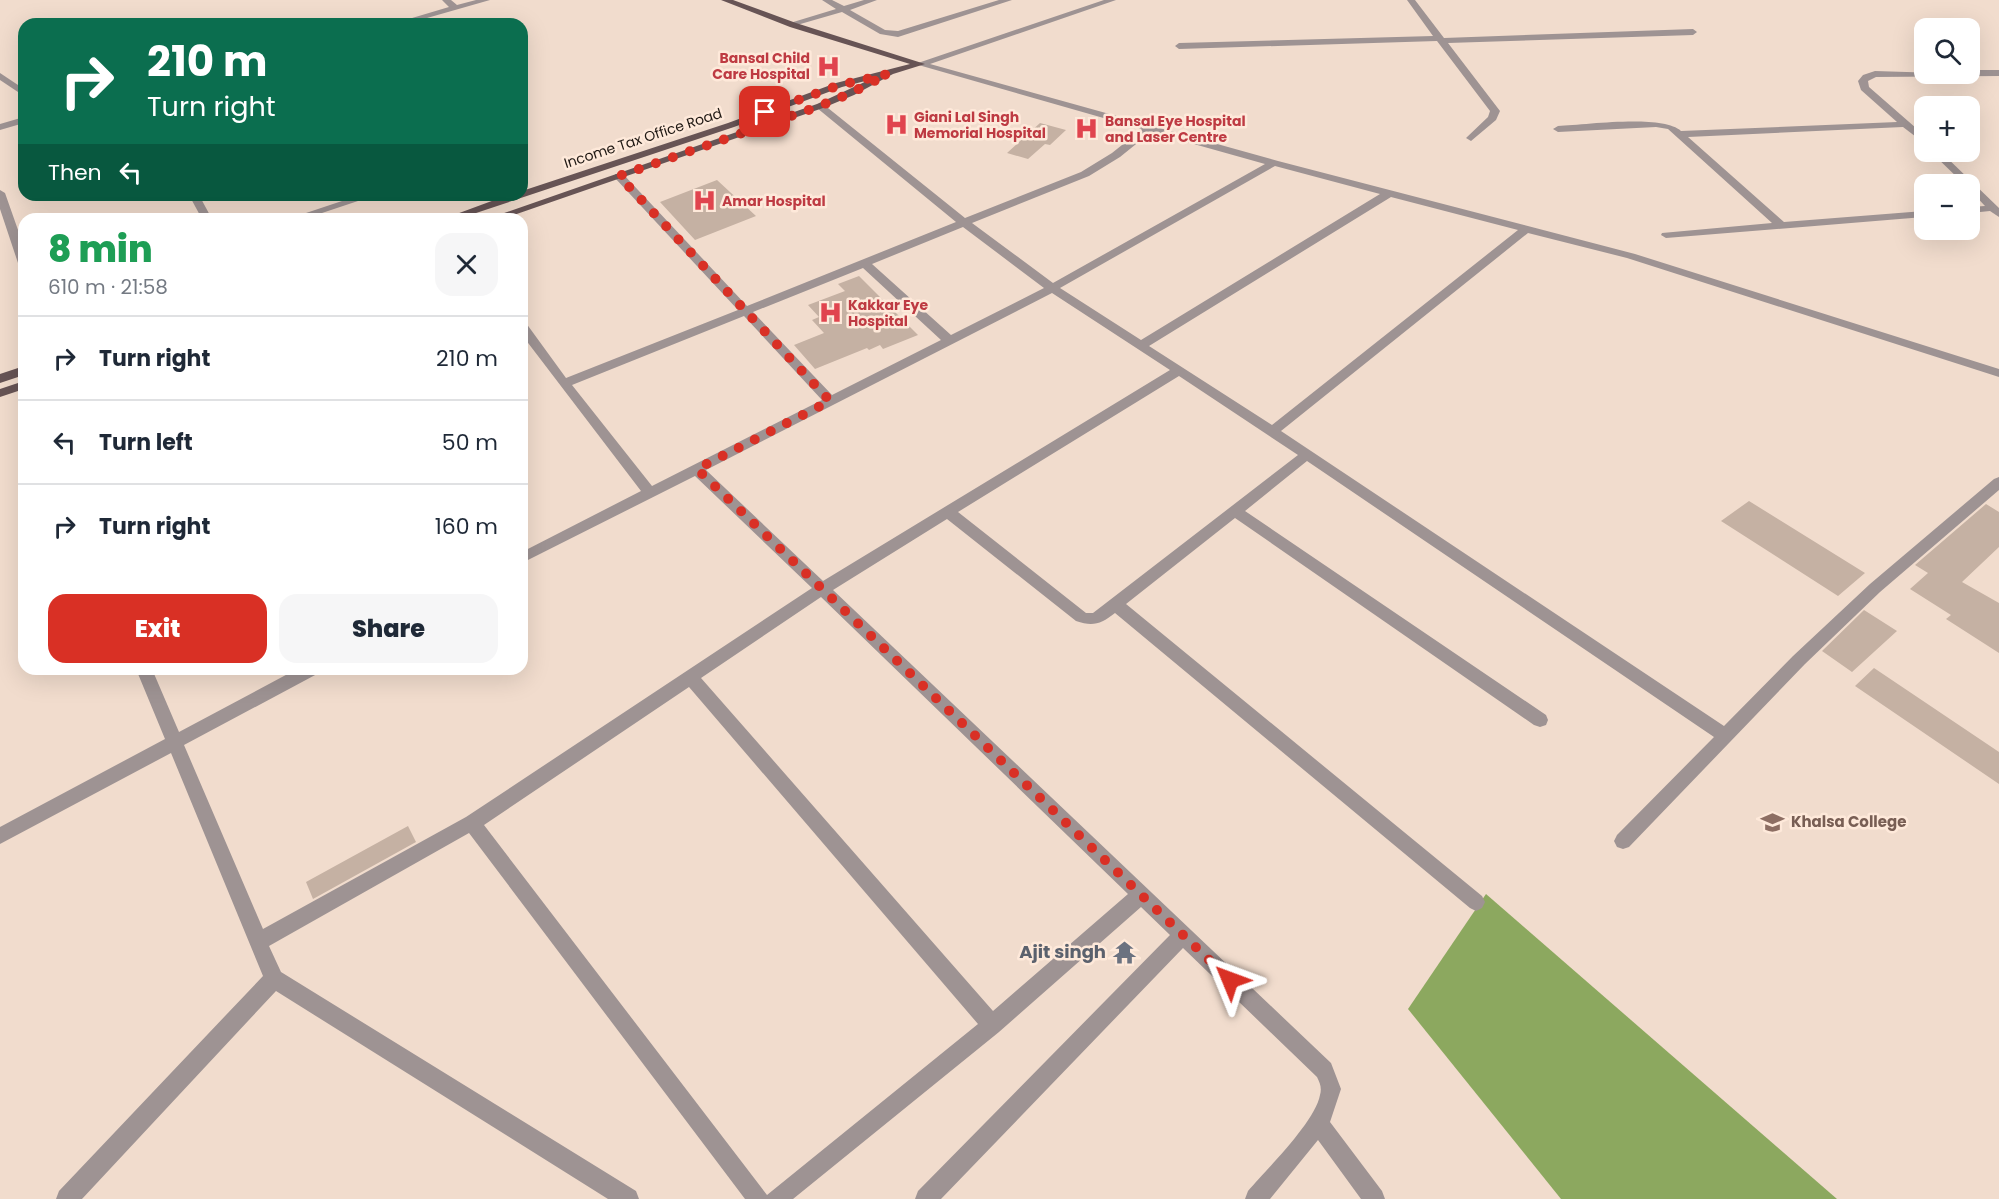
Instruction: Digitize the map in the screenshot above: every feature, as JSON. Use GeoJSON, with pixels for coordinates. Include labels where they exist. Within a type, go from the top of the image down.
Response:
{"type":"FeatureCollection","features":[{"type":"Feature","properties":{"kind":"main road"},"geometry":{"type":"LineString","coordinates":[[725,0],[793,25],[921,64]]}},
{"type":"Feature","properties":{"kind":"main road","name":"Income Tax Office Road"},"geometry":{"type":"LineString","coordinates":[[528,191],[730,125],[840,85],[921,64]]}},
{"type":"Feature","properties":{"kind":"main road"},"geometry":{"type":"LineString","coordinates":[[510,213],[820,106],[888,74]]}},
{"type":"Feature","properties":{"kind":"main road","name":"Income Tax Office Road"},"geometry":{"type":"LineString","coordinates":[[465,213],[500,201]]}},
{"type":"Feature","properties":{"kind":"main road"},"geometry":{"type":"LineString","coordinates":[[0,379],[18,372]]}},
{"type":"Feature","properties":{"kind":"main road"},"geometry":{"type":"LineString","coordinates":[[0,393],[18,387]]}},
{"type":"Feature","properties":{"kind":"street"},"geometry":{"type":"LineString","coordinates":[[446,0],[455,8]]}},
{"type":"Feature","properties":{"kind":"street"},"geometry":{"type":"LineString","coordinates":[[418,18],[486,0]]}},
{"type":"Feature","properties":{"kind":"street"},"geometry":{"type":"LineString","coordinates":[[826,0],[883,32],[898,34],[1008,0]]}},
{"type":"Feature","properties":{"kind":"street"},"geometry":{"type":"LineString","coordinates":[[793,25],[873,0]]}},
{"type":"Feature","properties":{"kind":"street"},"geometry":{"type":"LineString","coordinates":[[921,64],[1112,0]]}},
{"type":"Feature","properties":{"kind":"street"},"geometry":{"type":"LineString","coordinates":[[1411,0],[1495,111],[1493,118],[1471,138]]}},
{"type":"Feature","properties":{"kind":"street"},"geometry":{"type":"LineString","coordinates":[[1179,46],[1693,32]]}},
{"type":"Feature","properties":{"kind":"street"},"geometry":{"type":"LineString","coordinates":[[921,64],[1274,163],[1631,256],[1999,373]]}},
{"type":"Feature","properties":{"kind":"street"},"geometry":{"type":"LineString","coordinates":[[1980,74],[1999,73]]}},
{"type":"Feature","properties":{"kind":"street"},"geometry":{"type":"LineString","coordinates":[[1914,74],[1875,74],[1866,77],[1863,81],[1864,88],[1914,130]]}},
{"type":"Feature","properties":{"kind":"street"},"geometry":{"type":"LineString","coordinates":[[0,76],[18,89]]}},
{"type":"Feature","properties":{"kind":"street"},"geometry":{"type":"LineString","coordinates":[[820,106],[963,222],[1052,288],[1272,431],[1724,735]]}},
{"type":"Feature","properties":{"kind":"street"},"geometry":{"type":"LineString","coordinates":[[0,127],[18,122]]}},
{"type":"Feature","properties":{"kind":"street"},"geometry":{"type":"LineString","coordinates":[[1558,129],[1656,124],[1671,127],[1782,226]]}},
{"type":"Feature","properties":{"kind":"street"},"geometry":{"type":"LineString","coordinates":[[1679,134],[1908,124]]}},
{"type":"Feature","properties":{"kind":"street"},"geometry":{"type":"LineString","coordinates":[[564,384],[1085,174],[1116,155],[1149,128]]}},
{"type":"Feature","properties":{"kind":"street"},"geometry":{"type":"LineString","coordinates":[[1946,162],[1958,174]]}},
{"type":"Feature","properties":{"kind":"street"},"geometry":{"type":"LineString","coordinates":[[528,555],[1052,288],[1274,163]]}},
{"type":"Feature","properties":{"kind":"street"},"geometry":{"type":"LineString","coordinates":[[619,176],[830,401]]}},
{"type":"Feature","properties":{"kind":"street"},"geometry":{"type":"LineString","coordinates":[[1140,346],[1389,193]]}},
{"type":"Feature","properties":{"kind":"street"},"geometry":{"type":"LineString","coordinates":[[1980,196],[1996,211]]}},
{"type":"Feature","properties":{"kind":"street"},"geometry":{"type":"LineString","coordinates":[[1,201],[18,247]]}},
{"type":"Feature","properties":{"kind":"street"},"geometry":{"type":"LineString","coordinates":[[312,213],[352,201]]}},
{"type":"Feature","properties":{"kind":"street"},"geometry":{"type":"LineString","coordinates":[[1980,210],[1996,211]]}},
{"type":"Feature","properties":{"kind":"street"},"geometry":{"type":"LineString","coordinates":[[1666,235],[1914,215]]}},
{"type":"Feature","properties":{"kind":"street"},"geometry":{"type":"LineString","coordinates":[[1272,431],[1527,228]]}},
{"type":"Feature","properties":{"kind":"street"},"geometry":{"type":"LineString","coordinates":[[863,262],[949,340]]}},
{"type":"Feature","properties":{"kind":"street"},"geometry":{"type":"LineString","coordinates":[[528,334],[650,493]]}},
{"type":"Feature","properties":{"kind":"street"},"geometry":{"type":"LineString","coordinates":[[258,942],[472,823],[822,589],[1178,371]]}},
{"type":"Feature","properties":{"kind":"street"},"geometry":{"type":"LineString","coordinates":[[948,512],[1082,617],[1090,620],[1098,618],[1306,455]]}},
{"type":"Feature","properties":{"kind":"street"},"geometry":{"type":"LineString","coordinates":[[697,469],[1324,1070],[1332,1084],[1330,1098],[1317,1122],[1256,1199]]}},
{"type":"Feature","properties":{"kind":"street"},"geometry":{"type":"LineString","coordinates":[[1623,841],[1724,735],[1875,588],[1999,482]]}},
{"type":"Feature","properties":{"kind":"street"},"geometry":{"type":"LineString","coordinates":[[1236,511],[1540,720]]}},
{"type":"Feature","properties":{"kind":"street"},"geometry":{"type":"LineString","coordinates":[[1115,604],[1476,902]]}},
{"type":"Feature","properties":{"kind":"street"},"geometry":{"type":"LineString","coordinates":[[146,675],[273,979],[628,1199]]}},
{"type":"Feature","properties":{"kind":"street"},"geometry":{"type":"LineString","coordinates":[[0,836],[300,675]]}},
{"type":"Feature","properties":{"kind":"street"},"geometry":{"type":"LineString","coordinates":[[690,677],[992,1025]]}},
{"type":"Feature","properties":{"kind":"street"},"geometry":{"type":"LineString","coordinates":[[472,823],[758,1199]]}},
{"type":"Feature","properties":{"kind":"street"},"geometry":{"type":"LineString","coordinates":[[776,1199],[992,1025],[1141,895]]}},
{"type":"Feature","properties":{"kind":"street"},"geometry":{"type":"LineString","coordinates":[[926,1199],[1183,935]]}},
{"type":"Feature","properties":{"kind":"street"},"geometry":{"type":"LineString","coordinates":[[67,1199],[273,979]]}},
{"type":"Feature","properties":{"kind":"street"},"geometry":{"type":"LineString","coordinates":[[1317,1122],[1374,1199]]}},
{"type":"Feature","properties":{"kind":"green space"},"geometry":{"type":"Polygon","coordinates":[[[1486,894],[1837,1199],[1561,1199],[1408,1009],[1486,894]]]}},
{"type":"Feature","properties":{"kind":"building"},"geometry":{"type":"Polygon","coordinates":[[[1040,123],[1066,130],[1050,145],[1045,144],[1028,159],[1007,153],[1040,123]]]}},
{"type":"Feature","properties":{"kind":"building","name":"Amar Hospital"},"geometry":{"type":"Polygon","coordinates":[[[717,180],[756,216],[695,240],[660,202],[717,180]]]}},
{"type":"Feature","properties":{"kind":"building"},"geometry":{"type":"Polygon","coordinates":[[[859,276],[918,335],[883,349],[880,345],[869,350],[867,348],[815,369],[794,345],[824,333],[812,320],[819,317],[808,305],[845,291],[838,284],[859,276]]]}},
{"type":"Feature","properties":{"kind":"building"},"geometry":{"type":"Polygon","coordinates":[[[1749,501],[1865,573],[1838,596],[1721,521],[1749,501]]]}},
{"type":"Feature","properties":{"kind":"building"},"geometry":{"type":"Polygon","coordinates":[[[1986,504],[1999,512],[1999,547],[1962,582],[1999,603],[1999,653],[1946,619],[1951,615],[1910,589],[1928,573],[1915,565],[1986,504]]]}},
{"type":"Feature","properties":{"kind":"building"},"geometry":{"type":"Polygon","coordinates":[[[1864,610],[1897,631],[1852,672],[1822,651],[1864,610]]]}},
{"type":"Feature","properties":{"kind":"building"},"geometry":{"type":"Polygon","coordinates":[[[1874,668],[1999,752],[1999,784],[1855,686],[1874,668]]]}},
{"type":"Feature","properties":{"kind":"building"},"geometry":{"type":"Polygon","coordinates":[[[408,826],[416,842],[313,899],[306,882],[408,826]]]}},
{"type":"Feature","properties":{"kind":"place","name":"Bansal Child Care Hospital"},"geometry":{"type":"Point","coordinates":[828,66]}},
{"type":"Feature","properties":{"kind":"place","name":"Giani Lal Singh Memorial Hospital"},"geometry":{"type":"Point","coordinates":[896,125]}},
{"type":"Feature","properties":{"kind":"place","name":"Bansal Eye Hospital and Laser Centre"},"geometry":{"type":"Point","coordinates":[1087,129]}},
{"type":"Feature","properties":{"kind":"place","name":"Amar Hospital"},"geometry":{"type":"Point","coordinates":[704,201]}},
{"type":"Feature","properties":{"kind":"place","name":"Kakkar Eye Hospital"},"geometry":{"type":"Point","coordinates":[830,313]}},
{"type":"Feature","properties":{"kind":"place","name":"Khalsa College"},"geometry":{"type":"Point","coordinates":[1773,822]}},
{"type":"Feature","properties":{"kind":"place","name":"Ajit singh"},"geometry":{"type":"Point","coordinates":[1124,952]}},
{"type":"Feature","properties":{"kind":"route"},"geometry":{"type":"LineString","coordinates":[[765,112],[840,85],[888,74],[820,106],[619,176],[830,401],[697,469],[1230,980]]}}]}
